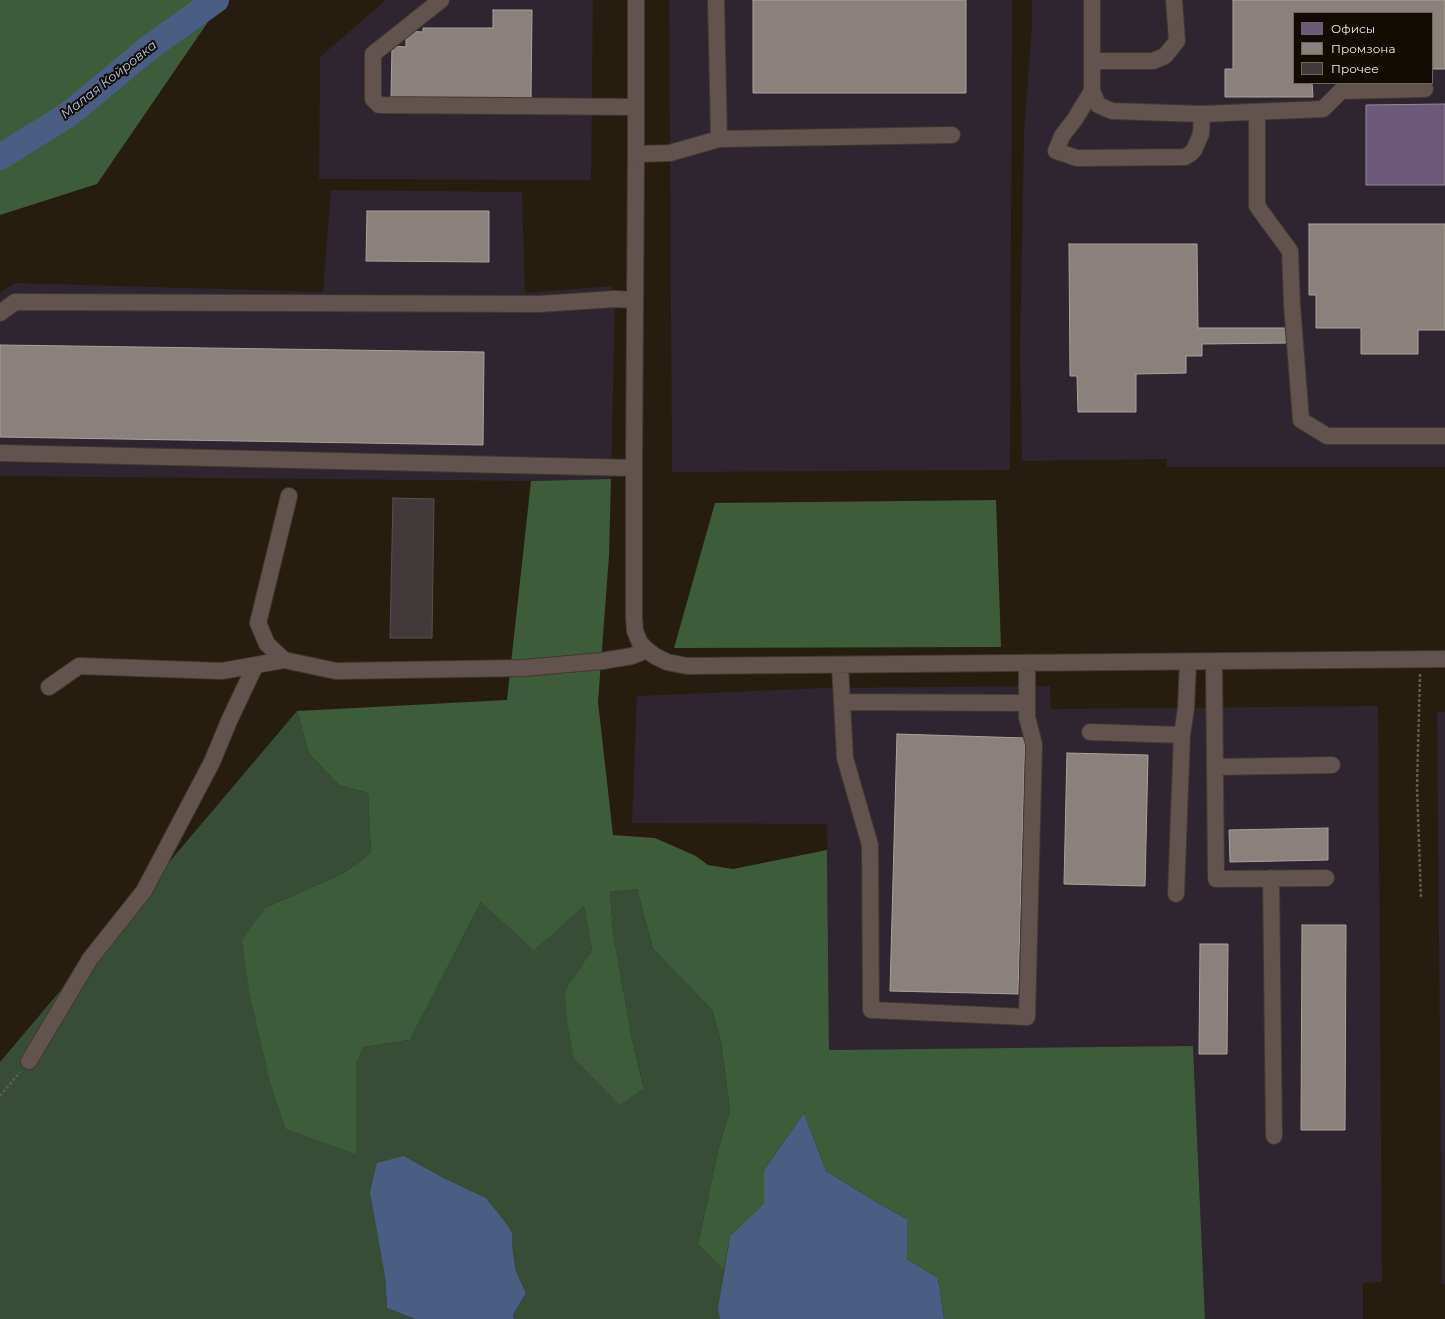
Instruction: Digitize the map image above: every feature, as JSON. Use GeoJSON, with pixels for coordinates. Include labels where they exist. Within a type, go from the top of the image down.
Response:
{"type":"FeatureCollection","features":[{"type":"Feature","properties":{"kind":"street"},"geometry":{"type":"LineString","coordinates":[[441,0],[373,54],[373,99],[379,105],[636,108]]}},
{"type":"Feature","properties":{"kind":"street"},"geometry":{"type":"LineString","coordinates":[[636,0],[634,300],[635,631],[640,643],[647,650],[667,662],[687,666],[1445,659]]}},
{"type":"Feature","properties":{"kind":"street"},"geometry":{"type":"LineString","coordinates":[[716,0],[718,140]]}},
{"type":"Feature","properties":{"kind":"street"},"geometry":{"type":"LineString","coordinates":[[1092,0],[1092,90],[1098,105],[1112,111],[1202,114],[1323,109],[1340,92],[1425,88]]}},
{"type":"Feature","properties":{"kind":"street"},"geometry":{"type":"LineString","coordinates":[[1092,61],[1153,61],[1165,56],[1177,41],[1174,0]]}},
{"type":"Feature","properties":{"kind":"street"},"geometry":{"type":"LineString","coordinates":[[1092,90],[1075,119],[1062,136],[1056,151],[1077,158],[1185,157],[1194,150],[1201,134],[1202,114]]}},
{"type":"Feature","properties":{"kind":"street"},"geometry":{"type":"LineString","coordinates":[[1257,112],[1257,206],[1290,251],[1292,305],[1301,420],[1327,436],[1445,436]]}},
{"type":"Feature","properties":{"kind":"street"},"geometry":{"type":"LineString","coordinates":[[636,154],[670,154],[718,140],[952,135]]}},
{"type":"Feature","properties":{"kind":"street"},"geometry":{"type":"LineString","coordinates":[[0,312],[16,302],[539,304],[615,299],[634,300]]}},
{"type":"Feature","properties":{"kind":"street"},"geometry":{"type":"LineString","coordinates":[[0,453],[634,468]]}},
{"type":"Feature","properties":{"kind":"street"},"geometry":{"type":"LineString","coordinates":[[284,660],[268,644],[258,623],[289,496]]}},
{"type":"Feature","properties":{"kind":"street"},"geometry":{"type":"LineString","coordinates":[[49,687],[79,666],[222,671],[284,660],[336,671],[524,668],[609,660],[632,656],[647,650]]}},
{"type":"Feature","properties":{"kind":"street"},"geometry":{"type":"LineString","coordinates":[[1176,894],[1182,735],[1186,708],[1188,662]]}},
{"type":"Feature","properties":{"kind":"street"},"geometry":{"type":"LineString","coordinates":[[1214,662],[1216,879],[1326,878]]}},
{"type":"Feature","properties":{"kind":"street"},"geometry":{"type":"LineString","coordinates":[[840,665],[845,758],[870,845],[871,1010],[1027,1017],[1034,744],[1027,717],[1027,663]]}},
{"type":"Feature","properties":{"kind":"street"},"geometry":{"type":"LineString","coordinates":[[29,1061],[90,959],[144,891],[212,762],[229,721],[255,666]]}},
{"type":"Feature","properties":{"kind":"street"},"geometry":{"type":"LineString","coordinates":[[842,702],[1027,703]]}},
{"type":"Feature","properties":{"kind":"street"},"geometry":{"type":"LineString","coordinates":[[1090,732],[1182,735]]}},
{"type":"Feature","properties":{"kind":"street"},"geometry":{"type":"LineString","coordinates":[[1215,767],[1332,765]]}},
{"type":"Feature","properties":{"kind":"street"},"geometry":{"type":"LineString","coordinates":[[1271,878],[1274,1136]]}},
{"type":"Feature","properties":{"kind":"path"},"geometry":{"type":"LineString","coordinates":[[1420,659],[1417,786],[1421,898]]}},
{"type":"Feature","properties":{"kind":"path"},"geometry":{"type":"LineString","coordinates":[[0,1096],[29,1061]]}},
{"type":"Feature","properties":{"kind":"shaded area"},"geometry":{"type":"Polygon","coordinates":[[[386,0],[593,0],[591,180],[319,179],[320,57],[386,0]]]}},
{"type":"Feature","properties":{"kind":"shaded area"},"geometry":{"type":"Polygon","coordinates":[[[669,0],[1012,0],[1010,470],[672,472],[669,0]]]}},
{"type":"Feature","properties":{"kind":"shaded area"},"geometry":{"type":"Polygon","coordinates":[[[1032,0],[1445,0],[1445,467],[1167,467],[1167,459],[1022,461],[1020,350],[1024,134],[1032,24],[1032,0]]]}},
{"type":"Feature","properties":{"kind":"shaded area"},"geometry":{"type":"Polygon","coordinates":[[[331,190],[522,192],[525,293],[612,286],[615,299],[611,479],[531,481],[0,476],[0,293],[15,283],[323,292],[331,190]]]}},
{"type":"Feature","properties":{"kind":"shaded area"},"geometry":{"type":"Polygon","coordinates":[[[1050,686],[1051,709],[1378,706],[1382,1282],[1363,1283],[1363,1319],[1205,1319],[1193,1047],[829,1050],[827,824],[632,823],[637,696],[826,688],[1050,686]]]}},
{"type":"Feature","properties":{"kind":"shaded area"},"geometry":{"type":"Polygon","coordinates":[[[1437,712],[1445,712],[1445,1284],[1442,1284],[1437,712]]]}},
{"type":"Feature","properties":{"kind":"green space"},"geometry":{"type":"Polygon","coordinates":[[[0,0],[223,0],[97,184],[0,215],[0,0]]]}},
{"type":"Feature","properties":{"kind":"green space"},"geometry":{"type":"Polygon","coordinates":[[[611,479],[609,556],[598,702],[613,835],[655,838],[696,856],[708,865],[733,869],[827,850],[829,1050],[1193,1046],[1205,1319],[944,1319],[938,1278],[907,1259],[907,1219],[826,1171],[804,1113],[764,1170],[764,1203],[730,1236],[724,1271],[698,1244],[719,1147],[730,1111],[721,1042],[712,1010],[653,949],[637,889],[610,892],[613,933],[632,1039],[644,1088],[620,1105],[574,1058],[567,1020],[565,990],[592,950],[584,906],[534,950],[481,902],[410,1040],[364,1047],[356,1064],[356,1154],[286,1129],[270,1082],[249,990],[242,940],[265,908],[344,873],[371,853],[368,793],[339,785],[309,754],[297,711],[507,700],[531,481],[611,479]]]}},
{"type":"Feature","properties":{"kind":"green space"},"geometry":{"type":"Polygon","coordinates":[[[996,500],[1001,647],[674,648],[715,503],[996,500]]]}},
{"type":"Feature","properties":{"kind":"green space"},"geometry":{"type":"Polygon","coordinates":[[[297,711],[309,754],[339,785],[368,793],[371,853],[344,873],[265,908],[355,1154],[356,1064],[364,1047],[410,1040],[481,902],[563,924],[584,906],[592,950],[565,990],[644,1087],[632,1039],[613,933],[610,892],[637,889],[653,949],[712,1010],[721,1042],[730,1111],[719,1147],[698,1244],[724,1271],[719,1309],[720,1319],[514,1319],[513,1315],[526,1293],[516,1271],[512,1233],[486,1198],[444,1178],[404,1156],[385,1276],[387,1308],[415,1319],[0,1319],[0,1062],[297,711]]]}},
{"type":"Feature","properties":{"kind":"water"},"geometry":{"type":"Polygon","coordinates":[[[804,1113],[826,1171],[907,1219],[907,1259],[938,1278],[944,1319],[720,1319],[718,1309],[730,1236],[764,1203],[764,1170],[804,1113]]]}},
{"type":"Feature","properties":{"kind":"water"},"geometry":{"type":"Polygon","coordinates":[[[404,1156],[444,1178],[486,1198],[508,1226],[512,1233],[516,1271],[526,1293],[513,1315],[514,1319],[415,1319],[387,1308],[385,1276],[370,1192],[377,1163],[404,1156]]]}},
{"type":"Feature","properties":{"kind":"building: Офисы"},"geometry":{"type":"Polygon","coordinates":[[[1445,104],[1445,185],[1366,185],[1366,105],[1445,104]]]}},
{"type":"Feature","properties":{"kind":"building: Промзона"},"geometry":{"type":"Polygon","coordinates":[[[753,0],[966,0],[966,93],[753,93],[753,0]]]}},
{"type":"Feature","properties":{"kind":"building: Промзона"},"geometry":{"type":"Polygon","coordinates":[[[1233,0],[1445,0],[1445,69],[1433,69],[1433,12],[1293,12],[1293,84],[1312,84],[1313,97],[1225,97],[1225,69],[1233,69],[1233,0]]]}},
{"type":"Feature","properties":{"kind":"building: Промзона"},"geometry":{"type":"Polygon","coordinates":[[[493,10],[532,10],[531,98],[391,97],[392,46],[406,47],[406,31],[423,32],[423,28],[493,28],[493,10]]]}},
{"type":"Feature","properties":{"kind":"building: Промзона"},"geometry":{"type":"Polygon","coordinates":[[[367,211],[489,211],[489,262],[366,261],[367,211]]]}},
{"type":"Feature","properties":{"kind":"building: Промзона"},"geometry":{"type":"Polygon","coordinates":[[[1309,224],[1445,224],[1445,330],[1418,330],[1418,354],[1361,354],[1361,328],[1316,328],[1316,295],[1309,295],[1309,224]]]}},
{"type":"Feature","properties":{"kind":"building: Промзона"},"geometry":{"type":"Polygon","coordinates":[[[1069,244],[1197,244],[1198,328],[1288,328],[1288,343],[1202,344],[1202,356],[1186,356],[1186,373],[1136,374],[1136,412],[1078,412],[1077,376],[1070,376],[1069,244]]]}},
{"type":"Feature","properties":{"kind":"building: Промзона"},"geometry":{"type":"Polygon","coordinates":[[[0,345],[484,352],[483,445],[0,437],[0,345]]]}},
{"type":"Feature","properties":{"kind":"building: Промзона"},"geometry":{"type":"Polygon","coordinates":[[[897,734],[1025,738],[1018,994],[890,991],[897,734]]]}},
{"type":"Feature","properties":{"kind":"building: Промзона"},"geometry":{"type":"Polygon","coordinates":[[[1067,753],[1148,755],[1145,886],[1064,884],[1067,753]]]}},
{"type":"Feature","properties":{"kind":"building: Промзона"},"geometry":{"type":"Polygon","coordinates":[[[1328,828],[1328,860],[1230,862],[1229,830],[1328,828]]]}},
{"type":"Feature","properties":{"kind":"building: Промзона"},"geometry":{"type":"Polygon","coordinates":[[[1302,925],[1346,925],[1345,1130],[1301,1130],[1302,925]]]}},
{"type":"Feature","properties":{"kind":"building: Промзона"},"geometry":{"type":"Polygon","coordinates":[[[1200,944],[1228,944],[1227,1054],[1199,1054],[1200,944]]]}},
{"type":"Feature","properties":{"kind":"building: Прочее"},"geometry":{"type":"Polygon","coordinates":[[[393,498],[434,499],[432,638],[390,638],[393,498]]]}},
{"type":"Feature","properties":{"kind":"waterway","name":"Малая Койровка"},"geometry":{"type":"LineString","coordinates":[[0,157],[69,114],[150,47],[216,0]]}}]}
